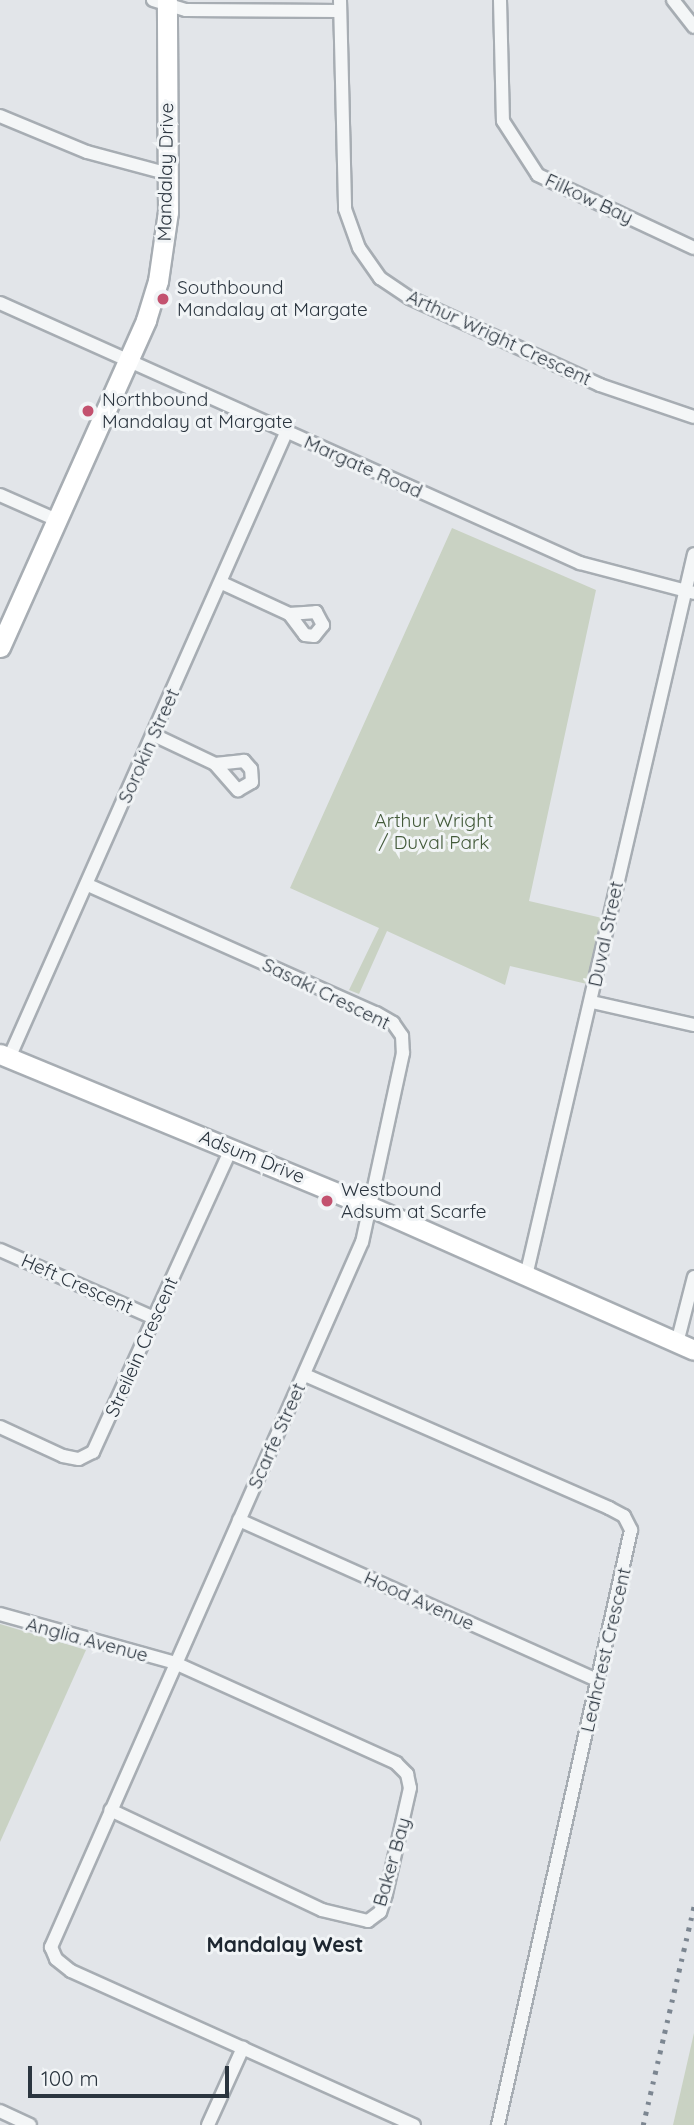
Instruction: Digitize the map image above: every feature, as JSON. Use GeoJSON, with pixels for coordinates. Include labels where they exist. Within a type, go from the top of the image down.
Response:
{"type":"FeatureCollection","features":[{"type":"Feature","properties":{"kind":"street","name":"Filkow Bay"},"geometry":{"type":"LineString","coordinates":[[499,0],[503,121],[538,175],[694,248]]}},
{"type":"Feature","properties":{"kind":"street"},"geometry":{"type":"LineString","coordinates":[[673,0],[694,27]]}},
{"type":"Feature","properties":{"kind":"street"},"geometry":{"type":"LineString","coordinates":[[162,1],[218,12],[340,5]]}},
{"type":"Feature","properties":{"kind":"street","name":"Mandalay Drive"},"geometry":{"type":"LineString","coordinates":[[0,647],[128,360],[158,281],[166,243],[169,174],[162,1]]}},
{"type":"Feature","properties":{"kind":"street","name":"Arthur Wright Crescent"},"geometry":{"type":"LineString","coordinates":[[340,5],[345,209],[359,248],[380,278],[410,298],[600,385],[694,417]]}},
{"type":"Feature","properties":{"kind":"street"},"geometry":{"type":"LineString","coordinates":[[0,116],[87,152],[169,174]]}},
{"type":"Feature","properties":{"kind":"street","name":"Margate Road"},"geometry":{"type":"LineString","coordinates":[[0,303],[593,569],[689,592]]}},
{"type":"Feature","properties":{"kind":"street","name":"Sorokin Street"},"geometry":{"type":"LineString","coordinates":[[4,1056],[88,885],[286,433]]}},
{"type":"Feature","properties":{"kind":"street"},"geometry":{"type":"LineString","coordinates":[[0,495],[57,520]]}},
{"type":"Feature","properties":{"kind":"street"},"geometry":{"type":"LineString","coordinates":[[689,592],[694,554]]}},
{"type":"Feature","properties":{"kind":"street"},"geometry":{"type":"LineString","coordinates":[[222,583],[289,614]]}},
{"type":"Feature","properties":{"kind":"street","name":"Duval Street"},"geometry":{"type":"LineString","coordinates":[[526,1276],[689,592]]}},
{"type":"Feature","properties":{"kind":"street"},"geometry":{"type":"LineString","coordinates":[[154,735],[215,764]]}},
{"type":"Feature","properties":{"kind":"street","name":"Sasaki Crescent"},"geometry":{"type":"LineString","coordinates":[[88,885],[393,1023],[402,1036],[403,1053],[369,1206]]}},
{"type":"Feature","properties":{"kind":"street"},"geometry":{"type":"LineString","coordinates":[[592,1002],[694,1025]]}},
{"type":"Feature","properties":{"kind":"street","name":"Adsum Drive"},"geometry":{"type":"LineString","coordinates":[[4,1056],[369,1206],[686,1346]]}},
{"type":"Feature","properties":{"kind":"street","name":"Streilein Crescent"},"geometry":{"type":"LineString","coordinates":[[0,1427],[63,1456],[79,1459],[93,1452],[231,1149]]}},
{"type":"Feature","properties":{"kind":"street","name":"Scarfe Street"},"geometry":{"type":"LineString","coordinates":[[175,1663],[362,1242],[369,1206]]}},
{"type":"Feature","properties":{"kind":"street","name":"Heft Crescent"},"geometry":{"type":"LineString","coordinates":[[0,1250],[154,1318]]}},
{"type":"Feature","properties":{"kind":"street"},"geometry":{"type":"LineString","coordinates":[[686,1346],[694,1278]]}},
{"type":"Feature","properties":{"kind":"street","name":"Leahcrest Crescent"},"geometry":{"type":"LineString","coordinates":[[305,1375],[624,1516],[631,1530],[630,1545],[498,2125]]}},
{"type":"Feature","properties":{"kind":"street","name":"Hood Avenue"},"geometry":{"type":"LineString","coordinates":[[239,1520],[599,1681]]}},
{"type":"Feature","properties":{"kind":"street","name":"Anglia Avenue"},"geometry":{"type":"LineString","coordinates":[[0,1614],[175,1663]]}},
{"type":"Feature","properties":{"kind":"street"},"geometry":{"type":"LineString","coordinates":[[175,1663],[55,1932],[51,1947],[56,1959],[71,1971],[414,2125]]}},
{"type":"Feature","properties":{"kind":"street","name":"Baker Bay"},"geometry":{"type":"LineString","coordinates":[[110,1810],[338,1917],[368,1921],[380,1912],[407,1808],[407,1774],[396,1763],[175,1663]]}},
{"type":"Feature","properties":{"kind":"street"},"geometry":{"type":"LineString","coordinates":[[208,2125],[243,2048]]}},
{"type":"Feature","properties":{"kind":"street"},"geometry":{"type":"LineString","coordinates":[[0,2111],[30,2125]]}},
{"type":"Feature","properties":{"kind":"green space","name":"Arthur Wright / Duval Park"},"geometry":{"type":"Polygon","coordinates":[[[452,528],[596,590],[529,901],[602,918],[587,984],[510,966],[505,985],[387,931],[359,994],[349,990],[379,928],[290,888],[452,528]]]}},
{"type":"Feature","properties":{"kind":"green space"},"geometry":{"type":"Polygon","coordinates":[[[0,1624],[86,1650],[0,1842],[0,1624]]]}},
{"type":"Feature","properties":{"kind":"green space"},"geometry":{"type":"Polygon","coordinates":[[[694,2033],[694,2125],[673,2125],[694,2033]]]}},
{"type":"Feature","properties":{"kind":"railway"},"geometry":{"type":"LineString","coordinates":[[643,2125],[694,1905]]}},
{"type":"Feature","properties":{"kind":"place","name":"Southbound Mandalay at Margate"},"geometry":{"type":"Point","coordinates":[163,299]}},
{"type":"Feature","properties":{"kind":"place","name":"Northbound Mandalay at Margate"},"geometry":{"type":"Point","coordinates":[88,411]}},
{"type":"Feature","properties":{"kind":"place","name":"Westbound Adsum at Scarfe"},"geometry":{"type":"Point","coordinates":[327,1201]}},
{"type":"Feature","properties":{"kind":"district","name":"Mandalay West"},"geometry":{"type":"Point","coordinates":[285,1944]}}]}
